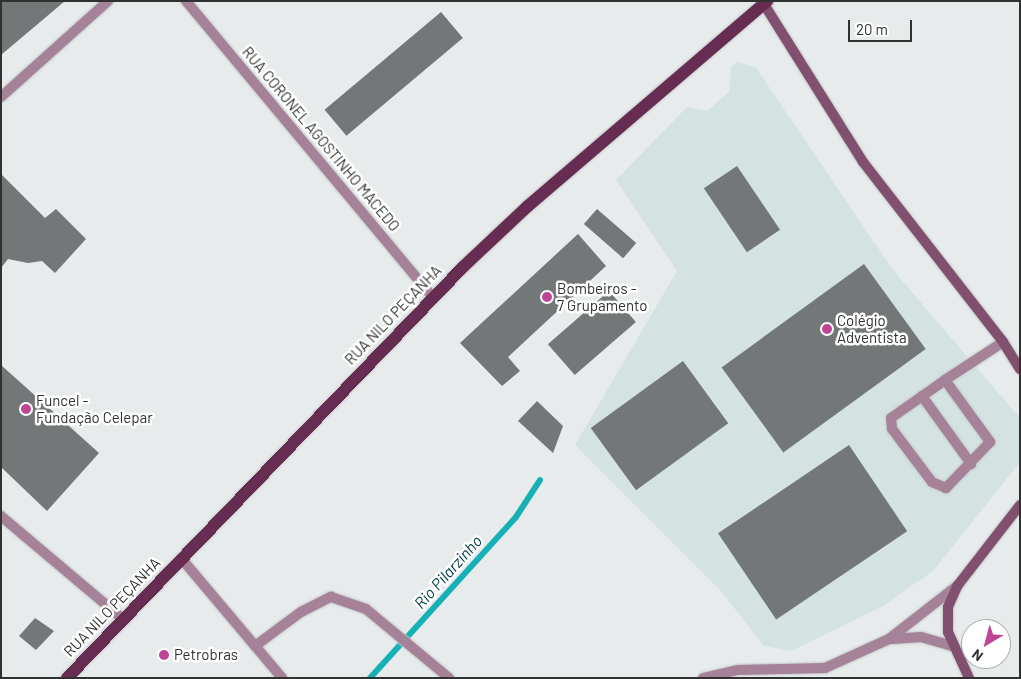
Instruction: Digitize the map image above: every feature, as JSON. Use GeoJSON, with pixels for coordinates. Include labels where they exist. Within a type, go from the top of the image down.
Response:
{"type":"FeatureCollection","features":[{"type":"Feature","properties":{"kind":"main road","name":"RUA NILO PEÇANHA"},"geometry":{"type":"LineString","coordinates":[[67,678],[433,296],[528,206],[764,2]]}},
{"type":"Feature","properties":{"kind":"main road"},"geometry":{"type":"LineString","coordinates":[[764,2],[885,193],[1003,342],[1020,360]]}},
{"type":"Feature","properties":{"kind":"main road"},"geometry":{"type":"LineString","coordinates":[[1003,342],[1020,369]]}},
{"type":"Feature","properties":{"kind":"main road"},"geometry":{"type":"LineString","coordinates":[[969,678],[953,646],[947,619],[948,607],[958,585],[1020,505]]}},
{"type":"Feature","properties":{"kind":"street"},"geometry":{"type":"LineString","coordinates":[[1,97],[108,1]]}},
{"type":"Feature","properties":{"kind":"street","name":"RUA CORONEL AGOSTINHO MACEDO"},"geometry":{"type":"LineString","coordinates":[[186,1],[433,296]]}},
{"type":"Feature","properties":{"kind":"street"},"geometry":{"type":"LineString","coordinates":[[945,380],[989,438],[988,446],[946,488],[939,487],[932,482],[892,429],[891,418],[945,380],[1003,342]]}},
{"type":"Feature","properties":{"kind":"street"},"geometry":{"type":"LineString","coordinates":[[922,396],[971,464]]}},
{"type":"Feature","properties":{"kind":"street"},"geometry":{"type":"LineString","coordinates":[[1,516],[123,619]]}},
{"type":"Feature","properties":{"kind":"street"},"geometry":{"type":"LineString","coordinates":[[181,558],[282,678]]}},
{"type":"Feature","properties":{"kind":"street"},"geometry":{"type":"LineString","coordinates":[[703,678],[738,670],[826,668],[889,639],[958,585]]}},
{"type":"Feature","properties":{"kind":"street"},"geometry":{"type":"LineString","coordinates":[[255,646],[301,612],[331,597],[366,609],[449,678]]}},
{"type":"Feature","properties":{"kind":"street"},"geometry":{"type":"LineString","coordinates":[[889,639],[921,637],[953,646]]}},
{"type":"Feature","properties":{"kind":"shaded area"},"geometry":{"type":"Polygon","coordinates":[[[738,62],[756,68],[893,270],[1020,418],[1020,462],[933,571],[883,606],[791,651],[764,646],[720,590],[575,445],[677,271],[616,180],[687,107],[707,111],[729,92],[731,67],[738,62]]]}},
{"type":"Feature","properties":{"kind":"building"},"geometry":{"type":"Polygon","coordinates":[[[1,1],[65,1],[1,55],[1,1]]]}},
{"type":"Feature","properties":{"kind":"building"},"geometry":{"type":"Polygon","coordinates":[[[441,12],[463,38],[346,136],[325,110],[441,12]]]}},
{"type":"Feature","properties":{"kind":"building"},"geometry":{"type":"Polygon","coordinates":[[[737,166],[780,230],[747,252],[704,188],[737,166]]]}},
{"type":"Feature","properties":{"kind":"building"},"geometry":{"type":"Polygon","coordinates":[[[1,174],[45,218],[56,209],[86,239],[55,273],[42,261],[28,263],[8,259],[1,268],[1,174]]]}},
{"type":"Feature","properties":{"kind":"building"},"geometry":{"type":"Polygon","coordinates":[[[597,209],[636,243],[623,258],[584,224],[597,209]]]}},
{"type":"Feature","properties":{"kind":"building"},"geometry":{"type":"Polygon","coordinates":[[[578,234],[606,266],[508,357],[520,371],[502,386],[460,343],[578,234]]]}},
{"type":"Feature","properties":{"kind":"building"},"geometry":{"type":"Polygon","coordinates":[[[864,264],[926,349],[783,452],[722,367],[864,264]]]}},
{"type":"Feature","properties":{"kind":"building"},"geometry":{"type":"Polygon","coordinates":[[[609,291],[636,322],[575,375],[548,344],[609,291]]]}},
{"type":"Feature","properties":{"kind":"building"},"geometry":{"type":"Polygon","coordinates":[[[683,361],[728,423],[636,490],[591,428],[683,361]]]}},
{"type":"Feature","properties":{"kind":"building","name":"Funcel - Fundação Celepar"},"geometry":{"type":"Polygon","coordinates":[[[1,365],[99,453],[47,511],[1,467],[1,365]]]}},
{"type":"Feature","properties":{"kind":"building"},"geometry":{"type":"Polygon","coordinates":[[[537,401],[563,426],[553,453],[518,421],[537,401]]]}},
{"type":"Feature","properties":{"kind":"building"},"geometry":{"type":"Polygon","coordinates":[[[849,445],[907,531],[776,620],[718,533],[849,445]]]}},
{"type":"Feature","properties":{"kind":"building"},"geometry":{"type":"Polygon","coordinates":[[[35,618],[54,631],[36,650],[19,636],[35,618]]]}},
{"type":"Feature","properties":{"kind":"waterway","name":"Rio Pilarzinho"},"geometry":{"type":"LineString","coordinates":[[370,678],[516,517],[540,480]]}},
{"type":"Feature","properties":{"kind":"place","name":"Bombeiros - 7 Grupamento"},"geometry":{"type":"Point","coordinates":[547,297]}},
{"type":"Feature","properties":{"kind":"place","name":"Colégio Adventista"},"geometry":{"type":"Point","coordinates":[827,329]}},
{"type":"Feature","properties":{"kind":"place","name":"Funcel - Fundação Celepar"},"geometry":{"type":"Point","coordinates":[26,409]}},
{"type":"Feature","properties":{"kind":"place","name":"Petrobras"},"geometry":{"type":"Point","coordinates":[164,655]}}]}
